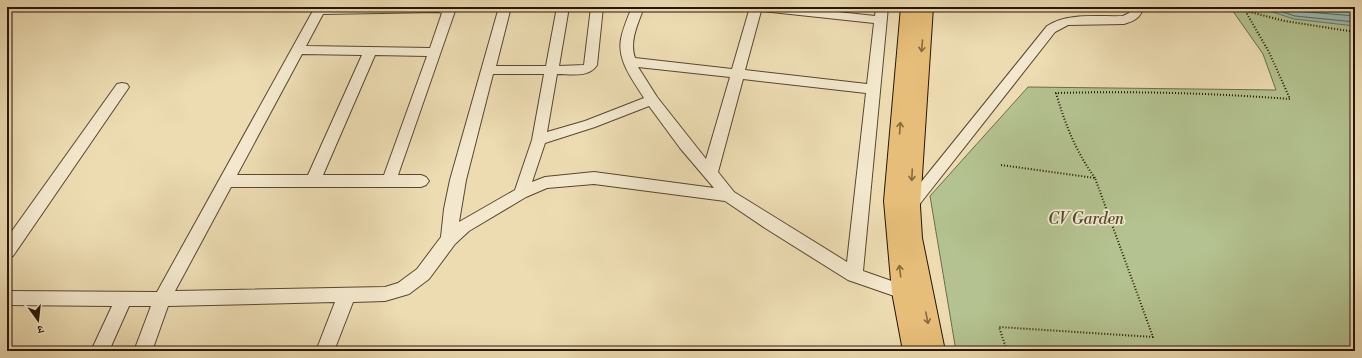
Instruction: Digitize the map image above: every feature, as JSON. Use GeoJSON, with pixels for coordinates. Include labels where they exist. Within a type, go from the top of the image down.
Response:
{"type":"FeatureCollection","features":[{"type":"Feature","properties":{"kind":"main road"},"geometry":{"type":"LineString","coordinates":[[909,7],[894,201],[903,292],[914,351]]}},
{"type":"Feature","properties":{"kind":"main road"},"geometry":{"type":"LineString","coordinates":[[925,7],[910,206],[912,238],[934,351]]}},
{"type":"Feature","properties":{"kind":"street"},"geometry":{"type":"LineString","coordinates":[[449,240],[452,209],[458,180],[505,7]]}},
{"type":"Feature","properties":{"kind":"street"},"geometry":{"type":"LineString","coordinates":[[521,193],[539,140],[563,7]]}},
{"type":"Feature","properties":{"kind":"street"},"geometry":{"type":"LineString","coordinates":[[488,70],[583,70],[589,68],[597,7]]}},
{"type":"Feature","properties":{"kind":"street"},"geometry":{"type":"LineString","coordinates":[[638,7],[627,38],[626,51],[632,68],[652,100],[729,196],[771,224],[854,275],[903,292],[922,293]]}},
{"type":"Feature","properties":{"kind":"street"},"geometry":{"type":"LineString","coordinates":[[710,173],[757,7],[881,14],[854,275]]}},
{"type":"Feature","properties":{"kind":"street"},"geometry":{"type":"LineString","coordinates":[[910,206],[1051,29],[1066,21],[1124,20],[1132,18],[1136,14],[1137,7]]}},
{"type":"Feature","properties":{"kind":"street"},"geometry":{"type":"LineString","coordinates":[[143,351],[162,299],[320,9],[445,9],[449,12],[388,181]]}},
{"type":"Feature","properties":{"kind":"street"},"geometry":{"type":"LineString","coordinates":[[297,50],[435,52]]}},
{"type":"Feature","properties":{"kind":"street"},"geometry":{"type":"LineString","coordinates":[[313,181],[370,51]]}},
{"type":"Feature","properties":{"kind":"street"},"geometry":{"type":"LineString","coordinates":[[630,62],[873,89]]}},
{"type":"Feature","properties":{"kind":"street"},"geometry":{"type":"LineString","coordinates":[[7,251],[122,87]]}},
{"type":"Feature","properties":{"kind":"street"},"geometry":{"type":"LineString","coordinates":[[539,140],[590,124],[652,100]]}},
{"type":"Feature","properties":{"kind":"street"},"geometry":{"type":"LineString","coordinates":[[7,298],[162,299],[385,294],[403,289],[423,274],[449,240],[463,227],[521,193],[545,183],[594,178],[729,196]]}},
{"type":"Feature","properties":{"kind":"street"},"geometry":{"type":"LineString","coordinates":[[226,181],[420,181]]}},
{"type":"Feature","properties":{"kind":"street"},"geometry":{"type":"LineString","coordinates":[[325,351],[347,294]]}},
{"type":"Feature","properties":{"kind":"street"},"geometry":{"type":"LineString","coordinates":[[100,351],[124,298]]}},
{"type":"Feature","properties":{"kind":"path"},"geometry":{"type":"LineString","coordinates":[[1007,351],[999,327],[1153,337],[1094,178],[1083,163],[1063,118],[1056,93],[1209,93],[1290,99],[1276,65],[1255,24],[1243,7]]}},
{"type":"Feature","properties":{"kind":"path"},"geometry":{"type":"LineString","coordinates":[[1246,10],[1285,21],[1355,32]]}},
{"type":"Feature","properties":{"kind":"path"},"geometry":{"type":"LineString","coordinates":[[1002,165],[1094,178]]}},
{"type":"Feature","properties":{"kind":"green space","name":"CV Garden"},"geometry":{"type":"Polygon","coordinates":[[[1230,7],[1355,7],[1355,351],[956,351],[930,196],[1028,87],[1276,90],[1263,54],[1230,7]]]}},
{"type":"Feature","properties":{"kind":"water"},"geometry":{"type":"Polygon","coordinates":[[[1257,7],[1355,7],[1355,26],[1294,19],[1257,7]]]}}]}
